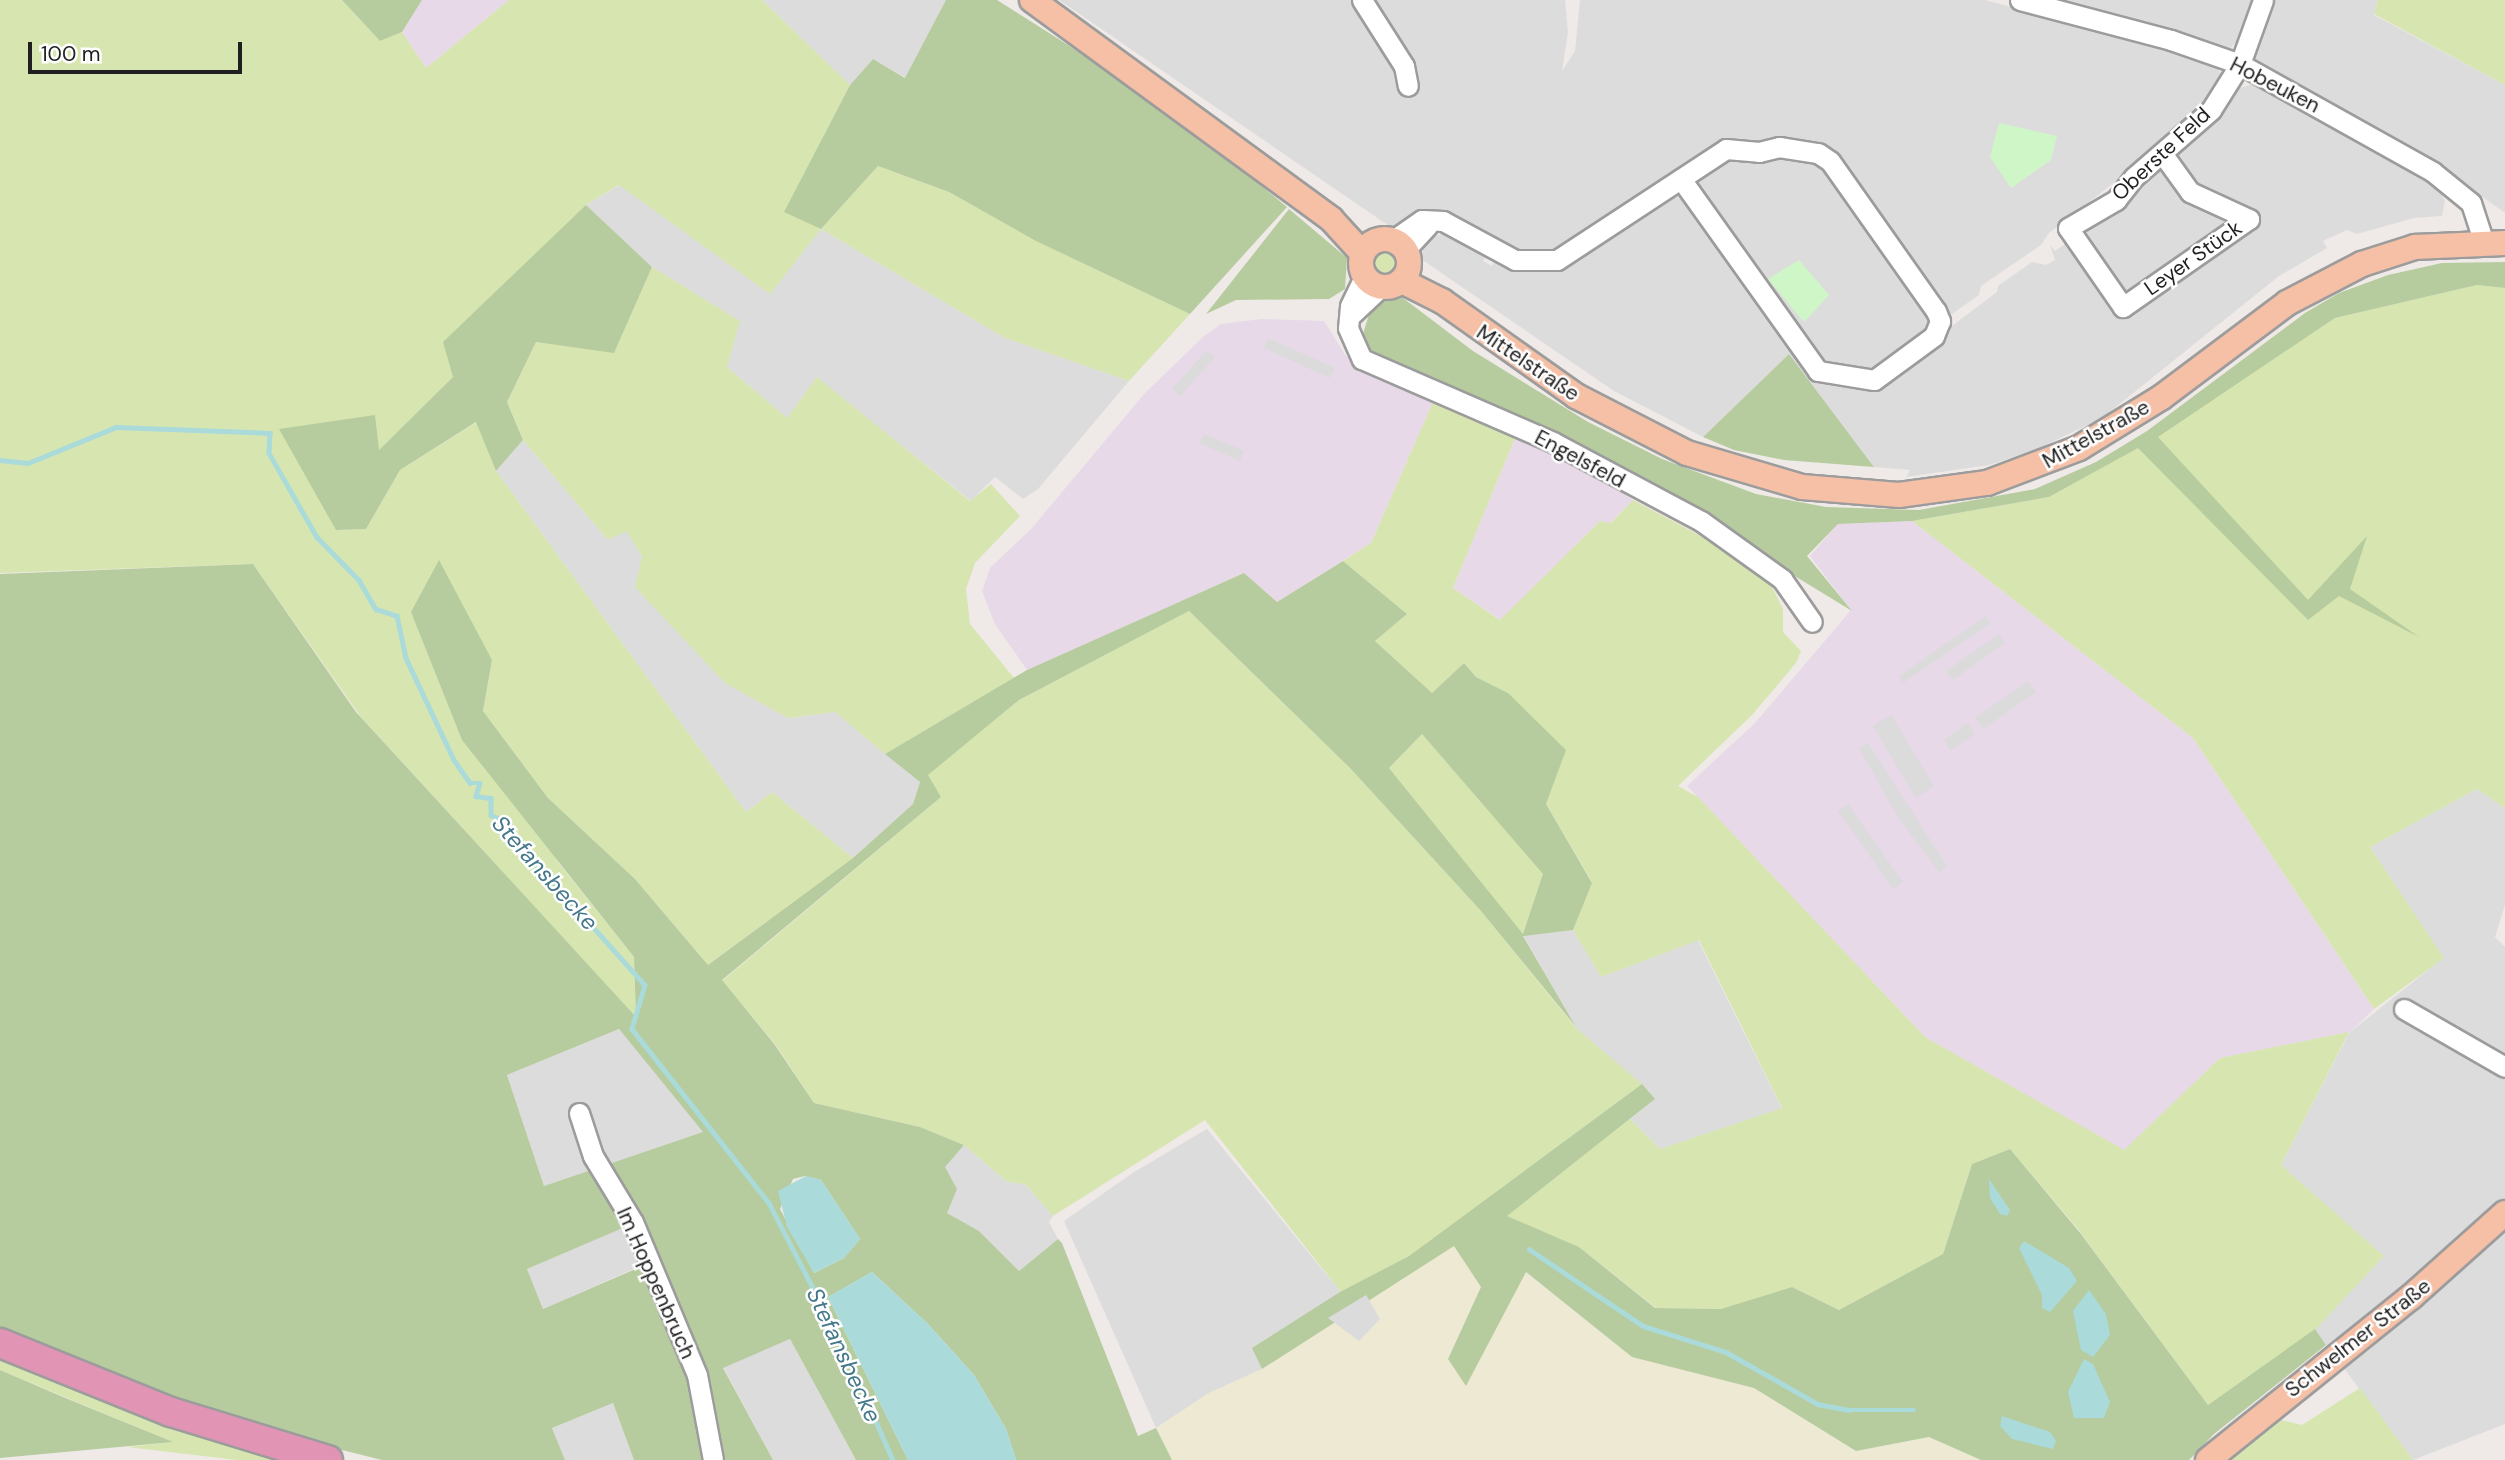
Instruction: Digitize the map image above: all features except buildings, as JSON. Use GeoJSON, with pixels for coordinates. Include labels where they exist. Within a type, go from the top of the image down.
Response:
{"type":"FeatureCollection","features":[{"type":"Feature","properties":{"kind":"highway"},"geometry":{"type":"LineString","coordinates":[[0,1343],[171,1412],[328,1460]]}},
{"type":"Feature","properties":{"kind":"main road","name":"Mittelstraße"},"geometry":{"type":"LineString","coordinates":[[1032,0],[1576,396],[1687,453],[1802,487],[1899,495],[1987,484],[2033,468],[2114,429],[2287,303],[2362,264],[2415,247],[2494,242]]}},
{"type":"Feature","properties":{"kind":"main road","name":"Schwelmer Straße"},"geometry":{"type":"LineString","coordinates":[[2208,1460],[2411,1297],[2505,1213]]}},
{"type":"Feature","properties":{"kind":"street"},"geometry":{"type":"LineString","coordinates":[[1362,0],[1404,66],[1408,86]]}},
{"type":"Feature","properties":{"kind":"street","name":"Hobeuken"},"geometry":{"type":"LineString","coordinates":[[2020,0],[2171,40],[2240,64],[2433,172],[2471,203],[2494,242]]}},
{"type":"Feature","properties":{"kind":"street","name":"Oberste Feld"},"geometry":{"type":"LineString","coordinates":[[2068,228],[2116,200],[2162,153],[2211,110],[2240,64],[2263,0]]}},
{"type":"Feature","properties":{"kind":"street"},"geometry":{"type":"LineString","coordinates":[[1779,147],[1823,155],[1936,311],[1940,321],[1934,336],[1874,380],[1818,371],[1681,179],[1726,149],[1759,152],[1779,147]]}},
{"type":"Feature","properties":{"kind":"street","name":"Leyer Stück"},"geometry":{"type":"LineString","coordinates":[[2068,228],[2123,307],[2249,219],[2190,192],[2162,153]]}},
{"type":"Feature","properties":{"kind":"street","name":"Engelsfeld"},"geometry":{"type":"LineString","coordinates":[[1681,179],[1558,260],[1515,260],[1452,224],[1429,222],[1356,290],[1349,339],[1362,359],[1553,442],[1701,521],[1782,579],[1812,622]]}},
{"type":"Feature","properties":{"kind":"street"},"geometry":{"type":"LineString","coordinates":[[2404,1009],[2505,1067]]}},
{"type":"Feature","properties":{"kind":"street","name":"Im Hoppenbruch"},"geometry":{"type":"LineString","coordinates":[[579,1113],[593,1156],[633,1222],[697,1375],[713,1460]]}},
{"type":"Feature","properties":{"kind":"shaded area"},"geometry":{"type":"Polygon","coordinates":[[[422,0],[509,0],[426,68],[402,32],[422,0]]]}},
{"type":"Feature","properties":{"kind":"shaded area"},"geometry":{"type":"Polygon","coordinates":[[[762,0],[947,0],[908,79],[873,59],[850,85],[762,0]]]}},
{"type":"Feature","properties":{"kind":"shaded area"},"geometry":{"type":"Polygon","coordinates":[[[1059,0],[1565,0],[1568,32],[1562,71],[1575,51],[1580,0],[1985,0],[2186,53],[2217,65],[2221,76],[2203,103],[2147,157],[2049,233],[2041,245],[1981,286],[1979,295],[1952,314],[1946,313],[1838,159],[1753,144],[1556,251],[1529,253],[1511,248],[1440,210],[1418,212],[1392,228],[1059,0]]]}},
{"type":"Feature","properties":{"kind":"shaded area"},"geometry":{"type":"Polygon","coordinates":[[[2054,0],[2253,0],[2239,40],[2229,49],[2054,0]]]}},
{"type":"Feature","properties":{"kind":"shaded area"},"geometry":{"type":"Polygon","coordinates":[[[2270,0],[2378,0],[2374,15],[2505,85],[2505,213],[2441,167],[2255,65],[2252,59],[2270,0]]]}},
{"type":"Feature","properties":{"kind":"shaded area"},"geometry":{"type":"Polygon","coordinates":[[[2253,84],[2438,187],[2445,201],[2442,216],[2414,218],[2357,234],[2347,230],[2323,241],[2327,248],[2279,276],[2102,418],[2037,449],[1989,465],[1906,477],[1910,470],[1874,467],[1789,354],[1703,437],[1614,391],[1421,259],[1425,240],[1444,233],[1486,255],[1483,261],[1492,266],[1495,260],[1531,272],[1549,271],[1578,262],[1666,199],[1679,197],[1688,202],[1806,372],[1825,383],[1868,389],[1997,292],[1998,286],[2032,262],[2046,265],[2055,260],[2050,245],[2055,251],[2132,195],[2218,115],[2236,89],[2253,84]]]}},
{"type":"Feature","properties":{"kind":"shaded area"},"geometry":{"type":"Polygon","coordinates":[[[1777,155],[1820,163],[1930,315],[1931,326],[1876,371],[1826,367],[1700,193],[1699,178],[1723,159],[1777,155]]]}},
{"type":"Feature","properties":{"kind":"shaded area"},"geometry":{"type":"Polygon","coordinates":[[[620,185],[821,229],[1005,338],[1129,381],[1038,489],[1023,499],[995,477],[971,501],[817,378],[788,419],[727,367],[739,321],[652,267],[586,205],[620,185]]]}},
{"type":"Feature","properties":{"kind":"shaded area"},"geometry":{"type":"Polygon","coordinates":[[[1261,319],[1324,321],[1346,356],[1433,402],[1371,543],[1277,602],[1244,573],[1027,670],[995,624],[982,591],[990,568],[1032,528],[1144,394],[1203,337],[1221,324],[1261,319]]]}},
{"type":"Feature","properties":{"kind":"shaded area"},"geometry":{"type":"Polygon","coordinates":[[[1268,338],[1335,368],[1330,378],[1264,348],[1268,338]]]}},
{"type":"Feature","properties":{"kind":"shaded area"},"geometry":{"type":"Polygon","coordinates":[[[1207,350],[1215,357],[1180,396],[1172,389],[1207,350]]]}},
{"type":"Feature","properties":{"kind":"shaded area"},"geometry":{"type":"Polygon","coordinates":[[[1204,434],[1244,451],[1240,461],[1200,443],[1204,434]]]}},
{"type":"Feature","properties":{"kind":"shaded area"},"geometry":{"type":"Polygon","coordinates":[[[1515,438],[1577,462],[1633,500],[1610,523],[1600,521],[1501,620],[1453,588],[1515,438]]]}},
{"type":"Feature","properties":{"kind":"shaded area"},"geometry":{"type":"Polygon","coordinates":[[[523,440],[608,540],[626,530],[642,556],[788,718],[835,712],[920,782],[913,804],[853,858],[772,792],[746,812],[496,471],[523,440]]]}},
{"type":"Feature","properties":{"kind":"shaded area"},"geometry":{"type":"Polygon","coordinates":[[[1912,521],[2193,738],[2374,1009],[2350,1032],[2220,1058],[2124,1151],[1925,1037],[1687,786],[1755,723],[1851,610],[1810,556],[1838,524],[1912,521]]]}},
{"type":"Feature","properties":{"kind":"shaded area"},"geometry":{"type":"Polygon","coordinates":[[[1986,616],[1991,623],[1903,683],[1899,676],[1986,616]]]}},
{"type":"Feature","properties":{"kind":"shaded area"},"geometry":{"type":"Polygon","coordinates":[[[1999,634],[2005,643],[1953,680],[1946,671],[1999,634]]]}},
{"type":"Feature","properties":{"kind":"shaded area"},"geometry":{"type":"Polygon","coordinates":[[[2028,681],[2036,692],[1983,729],[1975,718],[2028,681]]]}},
{"type":"Feature","properties":{"kind":"shaded area"},"geometry":{"type":"Polygon","coordinates":[[[1891,715],[1934,786],[1916,798],[1873,726],[1891,715]]]}},
{"type":"Feature","properties":{"kind":"shaded area"},"geometry":{"type":"Polygon","coordinates":[[[1968,723],[1975,734],[1950,751],[1944,740],[1968,723]]]}},
{"type":"Feature","properties":{"kind":"shaded area"},"geometry":{"type":"Polygon","coordinates":[[[1868,743],[1947,866],[1939,872],[1897,816],[1859,748],[1868,743]]]}},
{"type":"Feature","properties":{"kind":"shaded area"},"geometry":{"type":"Polygon","coordinates":[[[2477,789],[2505,808],[2505,905],[2495,937],[2505,947],[2505,1424],[2413,1460],[2315,1330],[2281,1165],[2349,1033],[2443,958],[2370,847],[2477,789]]]}},
{"type":"Feature","properties":{"kind":"shaded area"},"geometry":{"type":"Polygon","coordinates":[[[1848,804],[1903,882],[1893,889],[1838,811],[1848,804]]]}},
{"type":"Feature","properties":{"kind":"shaded area"},"geometry":{"type":"Polygon","coordinates":[[[1573,930],[1601,977],[1698,940],[1782,1109],[1660,1149],[1630,1119],[1655,1099],[1577,1029],[1523,935],[1573,930]]]}},
{"type":"Feature","properties":{"kind":"shaded area"},"geometry":{"type":"Polygon","coordinates":[[[619,1029],[704,1132],[544,1186],[507,1075],[619,1029]]]}},
{"type":"Feature","properties":{"kind":"shaded area"},"geometry":{"type":"Polygon","coordinates":[[[1207,1129],[1341,1292],[1253,1348],[1262,1369],[1209,1393],[1156,1428],[1064,1221],[1134,1172],[1207,1129]]]}},
{"type":"Feature","properties":{"kind":"shaded area"},"geometry":{"type":"Polygon","coordinates":[[[964,1145],[1006,1181],[1026,1185],[1053,1216],[1049,1222],[1058,1239],[1019,1271],[979,1231],[947,1213],[944,1167],[964,1145]]]}},
{"type":"Feature","properties":{"kind":"shaded area"},"geometry":{"type":"Polygon","coordinates":[[[630,1225],[647,1263],[543,1309],[527,1269],[630,1225]]]}},
{"type":"Feature","properties":{"kind":"shaded area"},"geometry":{"type":"Polygon","coordinates":[[[1454,1245],[1481,1287],[1448,1358],[1466,1385],[1525,1272],[1632,1357],[1754,1388],[1856,1451],[1930,1437],[1981,1460],[1172,1460],[1156,1428],[1209,1393],[1262,1369],[1454,1245]]]}},
{"type":"Feature","properties":{"kind":"shaded area"},"geometry":{"type":"Polygon","coordinates":[[[1366,1295],[1380,1319],[1359,1341],[1328,1318],[1366,1295]]]}},
{"type":"Feature","properties":{"kind":"shaded area"},"geometry":{"type":"Polygon","coordinates":[[[790,1339],[856,1460],[773,1460],[723,1367],[790,1339]]]}},
{"type":"Feature","properties":{"kind":"shaded area"},"geometry":{"type":"Polygon","coordinates":[[[613,1403],[634,1460],[565,1460],[552,1428],[613,1403]]]}},
{"type":"Feature","properties":{"kind":"green space"},"geometry":{"type":"Polygon","coordinates":[[[0,0],[342,0],[380,41],[402,32],[426,68],[509,0],[762,0],[850,85],[785,211],[821,229],[770,294],[619,185],[586,205],[453,377],[379,450],[336,530],[366,529],[400,470],[477,422],[496,471],[746,812],[772,792],[853,858],[708,965],[635,879],[548,798],[483,711],[492,660],[411,613],[558,862],[634,957],[636,1018],[361,717],[253,564],[0,573],[0,0]]]}},
{"type":"Feature","properties":{"kind":"green space"},"geometry":{"type":"Polygon","coordinates":[[[342,0],[422,0],[402,32],[380,41],[342,0]]]}},
{"type":"Feature","properties":{"kind":"green space"},"geometry":{"type":"Polygon","coordinates":[[[946,0],[997,0],[1161,104],[1287,207],[1190,314],[1036,241],[949,192],[878,166],[821,229],[784,212],[850,85],[873,59],[905,78],[946,0]]]}},
{"type":"Feature","properties":{"kind":"green space"},"geometry":{"type":"Polygon","coordinates":[[[2378,0],[2505,0],[2505,85],[2374,14],[2378,0]]]}},
{"type":"Feature","properties":{"kind":"green space"},"geometry":{"type":"Polygon","coordinates":[[[1999,123],[2057,136],[2051,160],[2011,188],[1990,157],[1999,123]]]}},
{"type":"Feature","properties":{"kind":"green space"},"geometry":{"type":"Polygon","coordinates":[[[878,166],[949,192],[1043,244],[1190,314],[1129,381],[1005,338],[821,229],[878,166]]]}},
{"type":"Feature","properties":{"kind":"green space"},"geometry":{"type":"Polygon","coordinates":[[[586,205],[652,267],[614,353],[536,342],[507,402],[523,440],[496,471],[476,422],[400,470],[366,529],[336,530],[279,429],[375,415],[379,450],[453,377],[443,342],[586,205]]]}},
{"type":"Feature","properties":{"kind":"green space"},"geometry":{"type":"Polygon","coordinates":[[[1289,209],[1347,258],[1345,289],[1329,299],[1236,300],[1206,314],[1289,209]]]}},
{"type":"Feature","properties":{"kind":"green space"},"geometry":{"type":"Polygon","coordinates":[[[1385,247],[1396,251],[1400,262],[1396,273],[1385,277],[1374,273],[1370,262],[1374,251],[1385,247]]]}},
{"type":"Feature","properties":{"kind":"green space"},"geometry":{"type":"Polygon","coordinates":[[[1799,260],[1829,295],[1804,322],[1768,279],[1799,260]]]}},
{"type":"Feature","properties":{"kind":"green space"},"geometry":{"type":"Polygon","coordinates":[[[2505,262],[2505,288],[2477,285],[2335,318],[2158,437],[2308,600],[2367,536],[2350,589],[2419,637],[2339,596],[2308,620],[2138,448],[2049,497],[1912,521],[1838,524],[1807,556],[1852,611],[1589,450],[1371,353],[1363,334],[1370,311],[1381,301],[1403,298],[1473,351],[1588,422],[1662,459],[1756,494],[1826,507],[1919,510],[2035,489],[2096,462],[2147,431],[2305,313],[2339,293],[2388,275],[2442,263],[2505,262]]]}},
{"type":"Feature","properties":{"kind":"green space"},"geometry":{"type":"Polygon","coordinates":[[[652,267],[740,321],[727,367],[787,418],[817,377],[970,501],[991,484],[1020,516],[975,563],[966,589],[970,624],[1014,678],[885,754],[835,712],[788,718],[725,683],[635,587],[642,556],[626,531],[608,540],[523,440],[507,402],[536,342],[614,352],[652,267]]]}},
{"type":"Feature","properties":{"kind":"green space"},"geometry":{"type":"Polygon","coordinates":[[[2477,285],[2505,288],[2505,808],[2477,789],[2370,847],[2444,958],[2374,1009],[2193,738],[1912,521],[2049,497],[2157,437],[2335,318],[2477,285]]]}},
{"type":"Feature","properties":{"kind":"green space"},"geometry":{"type":"Polygon","coordinates":[[[1789,354],[1874,467],[1784,460],[1734,450],[1703,437],[1789,354]]]}},
{"type":"Feature","properties":{"kind":"green space"},"geometry":{"type":"Polygon","coordinates":[[[1433,402],[1515,438],[1453,588],[1500,620],[1600,521],[1611,523],[1633,500],[1729,551],[1771,585],[1783,609],[1783,632],[1801,651],[1796,663],[1752,715],[1678,786],[1698,797],[1925,1037],[2124,1150],[2220,1058],[2349,1032],[2281,1165],[2384,1256],[2315,1330],[2208,1405],[2077,1228],[2010,1149],[1972,1164],[1943,1254],[1839,1310],[1792,1287],[1722,1309],[1656,1308],[1579,1247],[1506,1216],[1630,1119],[1660,1149],[1782,1108],[1699,940],[1601,977],[1573,930],[1592,882],[1546,804],[1508,693],[1476,677],[1464,663],[1432,693],[1375,641],[1407,614],[1343,561],[1371,543],[1433,402]]]}},
{"type":"Feature","properties":{"kind":"green space"},"geometry":{"type":"Polygon","coordinates":[[[439,560],[492,660],[483,711],[548,798],[635,879],[708,965],[853,858],[913,804],[920,782],[885,754],[1027,670],[1244,573],[1277,602],[1343,561],[1407,614],[1375,641],[1432,693],[1464,663],[1476,677],[1508,693],[1566,750],[1546,804],[1592,883],[1573,930],[1523,936],[1576,1027],[1481,911],[1350,768],[1189,611],[1019,700],[928,775],[941,797],[722,980],[775,1045],[814,1103],[920,1127],[964,1145],[945,1167],[957,1189],[947,1213],[979,1231],[1019,1271],[1058,1239],[1062,1243],[1138,1436],[1156,1428],[1172,1460],[1016,1460],[1006,1429],[974,1375],[928,1324],[872,1272],[828,1297],[908,1460],[856,1460],[790,1339],[723,1368],[773,1460],[634,1460],[613,1403],[552,1428],[565,1460],[382,1460],[230,1422],[0,1337],[0,574],[253,564],[356,712],[636,1017],[634,957],[462,740],[411,612],[439,560]],[[1422,734],[1389,768],[1523,934],[1543,874],[1422,734]],[[619,1029],[507,1075],[544,1186],[703,1132],[619,1029]],[[805,1176],[793,1179],[780,1209],[814,1273],[844,1258],[860,1239],[821,1180],[805,1176]],[[630,1225],[527,1269],[543,1309],[647,1264],[630,1225]]]}},
{"type":"Feature","properties":{"kind":"green space"},"geometry":{"type":"Polygon","coordinates":[[[1189,611],[1350,768],[1481,911],[1576,1028],[1642,1084],[1409,1256],[1341,1292],[1205,1120],[1053,1216],[1026,1185],[1006,1181],[964,1145],[920,1127],[814,1103],[776,1045],[722,981],[941,797],[927,775],[1019,700],[1189,611]]]}},
{"type":"Feature","properties":{"kind":"green space"},"geometry":{"type":"Polygon","coordinates":[[[1422,734],[1544,874],[1523,935],[1389,768],[1422,734]]]}},
{"type":"Feature","properties":{"kind":"green space"},"geometry":{"type":"Polygon","coordinates":[[[1642,1084],[1655,1099],[1507,1216],[1579,1247],[1655,1308],[1721,1309],[1792,1287],[1839,1310],[1943,1254],[1972,1164],[2010,1149],[2081,1234],[2208,1405],[2315,1329],[2326,1345],[2214,1434],[2189,1460],[1981,1460],[1929,1437],[1856,1451],[1754,1388],[1632,1357],[1526,1272],[1466,1386],[1448,1359],[1481,1287],[1454,1246],[1262,1369],[1252,1348],[1340,1292],[1409,1256],[1642,1084]]]}},
{"type":"Feature","properties":{"kind":"green space"},"geometry":{"type":"Polygon","coordinates":[[[0,1352],[294,1460],[237,1460],[127,1447],[172,1442],[0,1370],[0,1352]]]}},
{"type":"Feature","properties":{"kind":"green space"},"geometry":{"type":"Polygon","coordinates":[[[0,1370],[63,1397],[173,1442],[0,1458],[0,1370]]]}},
{"type":"Feature","properties":{"kind":"green space"},"geometry":{"type":"Polygon","coordinates":[[[2360,1388],[2413,1460],[2226,1460],[2277,1419],[2302,1425],[2360,1388]]]}},
{"type":"Feature","properties":{"kind":"water"},"geometry":{"type":"Polygon","coordinates":[[[806,1176],[821,1180],[860,1239],[844,1258],[814,1273],[787,1227],[778,1191],[806,1176]]]}},
{"type":"Feature","properties":{"kind":"water"},"geometry":{"type":"Polygon","coordinates":[[[1989,1179],[2010,1210],[2007,1216],[2000,1214],[1990,1198],[1989,1179]]]}},
{"type":"Feature","properties":{"kind":"water"},"geometry":{"type":"Polygon","coordinates":[[[2024,1241],[2069,1268],[2077,1281],[2050,1312],[2042,1308],[2042,1295],[2019,1248],[2024,1241]]]}},
{"type":"Feature","properties":{"kind":"water"},"geometry":{"type":"Polygon","coordinates":[[[872,1272],[928,1324],[974,1375],[1006,1429],[1016,1460],[908,1460],[828,1297],[872,1272]]]}},
{"type":"Feature","properties":{"kind":"water"},"geometry":{"type":"Polygon","coordinates":[[[2089,1290],[2106,1314],[2110,1335],[2093,1357],[2081,1350],[2073,1311],[2089,1290]]]}},
{"type":"Feature","properties":{"kind":"water"},"geometry":{"type":"Polygon","coordinates":[[[2084,1359],[2093,1364],[2110,1402],[2104,1418],[2074,1418],[2068,1392],[2084,1359]]]}},
{"type":"Feature","properties":{"kind":"water"},"geometry":{"type":"Polygon","coordinates":[[[2002,1416],[2050,1432],[2056,1441],[2053,1449],[2012,1439],[2000,1426],[2002,1416]]]}},
{"type":"Feature","properties":{"kind":"waterway","name":"Stefansbecke"},"geometry":{"type":"LineString","coordinates":[[0,460],[28,463],[116,427],[270,433],[269,453],[317,537],[359,580],[376,609],[397,616],[406,658],[454,760],[470,783],[480,783],[476,796],[491,798],[491,815],[507,822],[521,846],[645,985],[632,1029],[769,1203],[842,1344],[893,1460]]}},
{"type":"Feature","properties":{"kind":"waterway"},"geometry":{"type":"LineString","coordinates":[[1529,1249],[1643,1326],[1726,1352],[1818,1404],[1848,1410],[1914,1410]]}}]}
